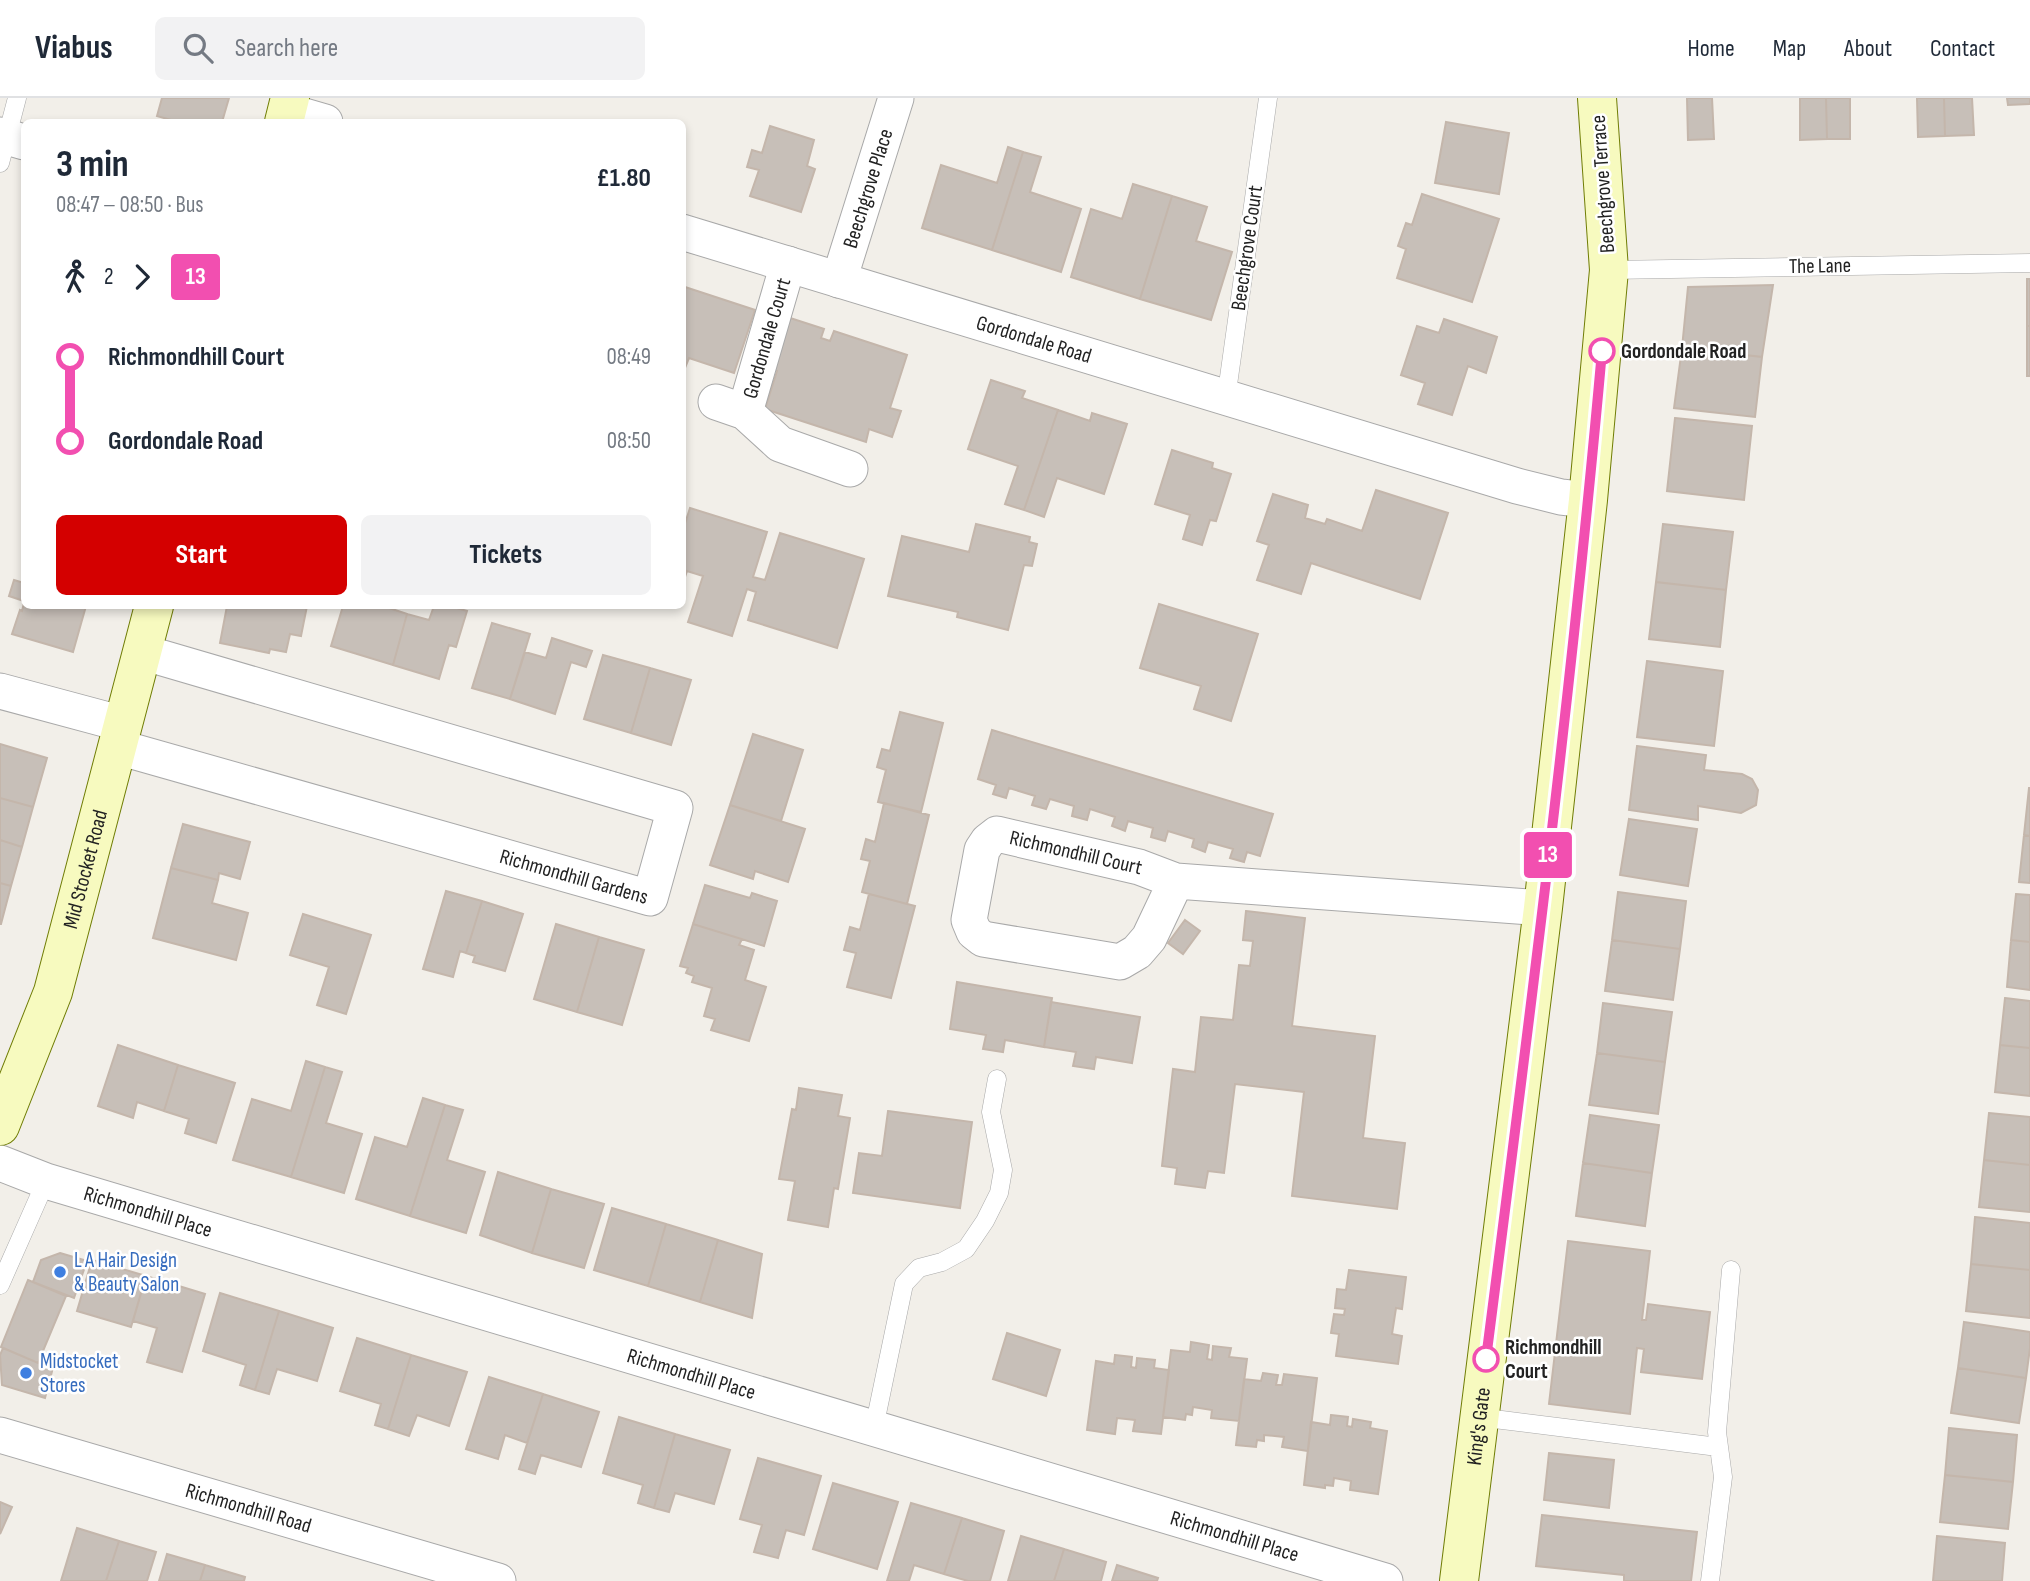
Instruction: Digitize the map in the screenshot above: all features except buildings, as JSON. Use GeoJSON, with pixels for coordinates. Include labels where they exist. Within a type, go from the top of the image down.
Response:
{"type":"FeatureCollection","features":[{"type":"Feature","properties":{"kind":"street","name":"Beechgrove Place"},"geometry":{"type":"LineString","coordinates":[[839,280],[895,98]]}},
{"type":"Feature","properties":{"kind":"street","name":"Beechgrove Terrace"},"geometry":{"type":"LineString","coordinates":[[1597,98],[1609,270]]}},
{"type":"Feature","properties":{"kind":"street"},"geometry":{"type":"LineString","coordinates":[[287,111],[315,119]]}},
{"type":"Feature","properties":{"kind":"street","name":"Gordondale Road"},"geometry":{"type":"LineString","coordinates":[[686,233],[1517,486],[1588,500]]}},
{"type":"Feature","properties":{"kind":"street","name":"Gordondale Court"},"geometry":{"type":"LineString","coordinates":[[788,264],[730,407],[780,444],[850,469]]}},
{"type":"Feature","properties":{"kind":"street","name":"King's Gate"},"geometry":{"type":"LineString","coordinates":[[1459,1581],[1543,908],[1588,500],[1609,270]]}},
{"type":"Feature","properties":{"kind":"street","name":"Mid Stocket Road"},"geometry":{"type":"LineString","coordinates":[[0,1126],[53,992],[153,609]]}},
{"type":"Feature","properties":{"kind":"street","name":"Richmondhill Gardens"},"geometry":{"type":"LineString","coordinates":[[121,736],[650,898],[675,808],[142,652]]}},
{"type":"Feature","properties":{"kind":"street"},"geometry":{"type":"LineString","coordinates":[[0,691],[121,736]]}},
{"type":"Feature","properties":{"kind":"street","name":"Richmondhill Court"},"geometry":{"type":"LineString","coordinates":[[1176,881],[1149,938],[1137,952],[1120,962],[983,939],[974,932],[969,920],[982,850],[997,834],[1139,867],[1176,881],[1543,908]]}},
{"type":"Feature","properties":{"kind":"street","name":"Richmondhill Place"},"geometry":{"type":"LineString","coordinates":[[0,1163],[46,1181],[1385,1581]]}},
{"type":"Feature","properties":{"kind":"street","name":"Richmondhill Road"},"geometry":{"type":"LineString","coordinates":[[0,1435],[498,1581]]}},
{"type":"Feature","properties":{"kind":"lane"},"geometry":{"type":"LineString","coordinates":[[8,145],[17,98]]}},
{"type":"Feature","properties":{"kind":"lane","name":"Beechgrove Court"},"geometry":{"type":"LineString","coordinates":[[1226,399],[1268,98]]}},
{"type":"Feature","properties":{"kind":"lane","name":"The Lane"},"geometry":{"type":"LineString","coordinates":[[1609,270],[2030,263]]}},
{"type":"Feature","properties":{"kind":"lane"},"geometry":{"type":"LineString","coordinates":[[874,1429],[904,1284],[919,1268],[942,1262],[966,1249],[985,1221],[999,1193],[1003,1170],[991,1112],[998,1079]]}},
{"type":"Feature","properties":{"kind":"lane"},"geometry":{"type":"LineString","coordinates":[[0,1285],[46,1181]]}},
{"type":"Feature","properties":{"kind":"lane"},"geometry":{"type":"LineString","coordinates":[[1710,1581],[1723,1476],[1717,1433],[1731,1270]]}},
{"type":"Feature","properties":{"kind":"lane"},"geometry":{"type":"LineString","coordinates":[[1478,1417],[1718,1447]]}},
{"type":"Feature","properties":{"kind":"bus line","name":"13"},"geometry":{"type":"LineString","coordinates":[[1486,1359],[1543,908],[1602,351]]}},
{"type":"Feature","properties":{"kind":"place","name":"Gordondale Road"},"geometry":{"type":"Point","coordinates":[1602,351]}},
{"type":"Feature","properties":{"kind":"place","name":"L A Hair Design & Beauty Salon"},"geometry":{"type":"Point","coordinates":[60,1272]}},
{"type":"Feature","properties":{"kind":"place","name":"Richmondhill Court"},"geometry":{"type":"Point","coordinates":[1486,1359]}},
{"type":"Feature","properties":{"kind":"place","name":"Midstocket Stores"},"geometry":{"type":"Point","coordinates":[26,1373]}}]}
